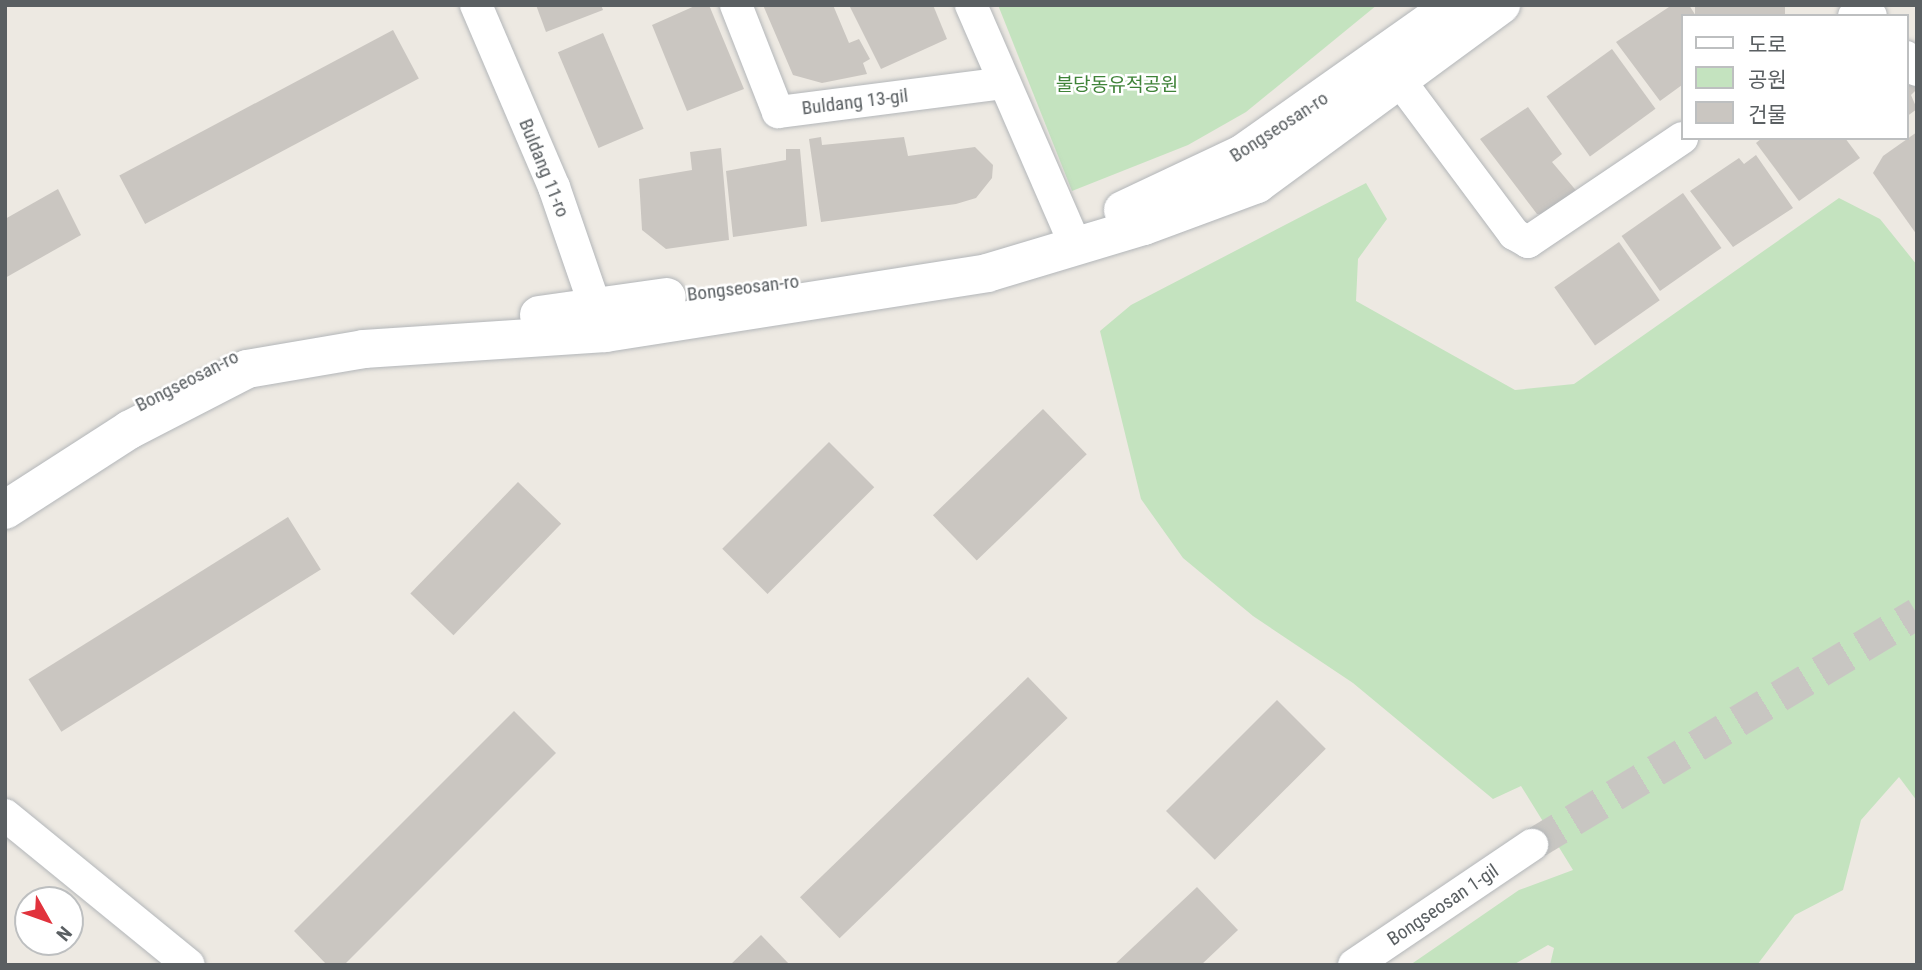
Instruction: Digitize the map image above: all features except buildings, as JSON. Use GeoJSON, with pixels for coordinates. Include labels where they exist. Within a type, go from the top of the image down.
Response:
{"type":"FeatureCollection","features":[{"type":"Feature","properties":{"kind":"street","name":"Buldang 11-ro"},"geometry":{"type":"LineString","coordinates":[[476,5],[601,320]]}},
{"type":"Feature","properties":{"kind":"street","name":"Buldang 13-gil"},"geometry":{"type":"LineString","coordinates":[[736,5],[778,112],[1004,83]]}},
{"type":"Feature","properties":{"kind":"street"},"geometry":{"type":"LineString","coordinates":[[971,5],[1072,238]]}},
{"type":"Feature","properties":{"kind":"street","name":"Bongseosan-ro"},"geometry":{"type":"LineString","coordinates":[[1072,238],[1098,222],[1242,154],[1453,5]]}},
{"type":"Feature","properties":{"kind":"street","name":"Bongseosan-ro"},"geometry":{"type":"LineString","coordinates":[[5,510],[129,429],[247,369],[364,349],[987,273],[1072,238],[1257,184],[1501,5]]}},
{"type":"Feature","properties":{"kind":"street"},"geometry":{"type":"LineString","coordinates":[[1400,80],[1514,234],[1528,242],[1680,139]]}},
{"type":"Feature","properties":{"kind":"street","name":"Bongseosan-ro"},"geometry":{"type":"LineString","coordinates":[[5,489],[117,417],[244,351],[362,328],[506,320],[601,320]]}},
{"type":"Feature","properties":{"kind":"street"},"geometry":{"type":"LineString","coordinates":[[5,815],[189,965]]}},
{"type":"Feature","properties":{"kind":"street","name":"Bongseosan 1-gil"},"geometry":{"type":"LineString","coordinates":[[1354,965],[1532,845]]}},
{"type":"Feature","properties":{"kind":"green space","name":"불당동유적공원"},"geometry":{"type":"Polygon","coordinates":[[[998,5],[1377,5],[1246,112],[1188,145],[1072,191],[998,5]]]}},
{"type":"Feature","properties":{"kind":"green space"},"geometry":{"type":"Polygon","coordinates":[[[1366,183],[1387,219],[1358,259],[1356,301],[1515,390],[1574,384],[1839,198],[1880,219],[1917,265],[1917,801],[1899,777],[1861,820],[1843,890],[1795,915],[1757,965],[1550,965],[1554,948],[1548,945],[1513,965],[1410,965],[1519,890],[1573,870],[1521,786],[1493,799],[1353,683],[1253,616],[1183,558],[1141,499],[1100,331],[1131,305],[1366,183]]]}},
{"type":"Feature","properties":{"kind":"tunnel"},"geometry":{"type":"LineString","coordinates":[[1532,845],[1917,614]]}}]}
